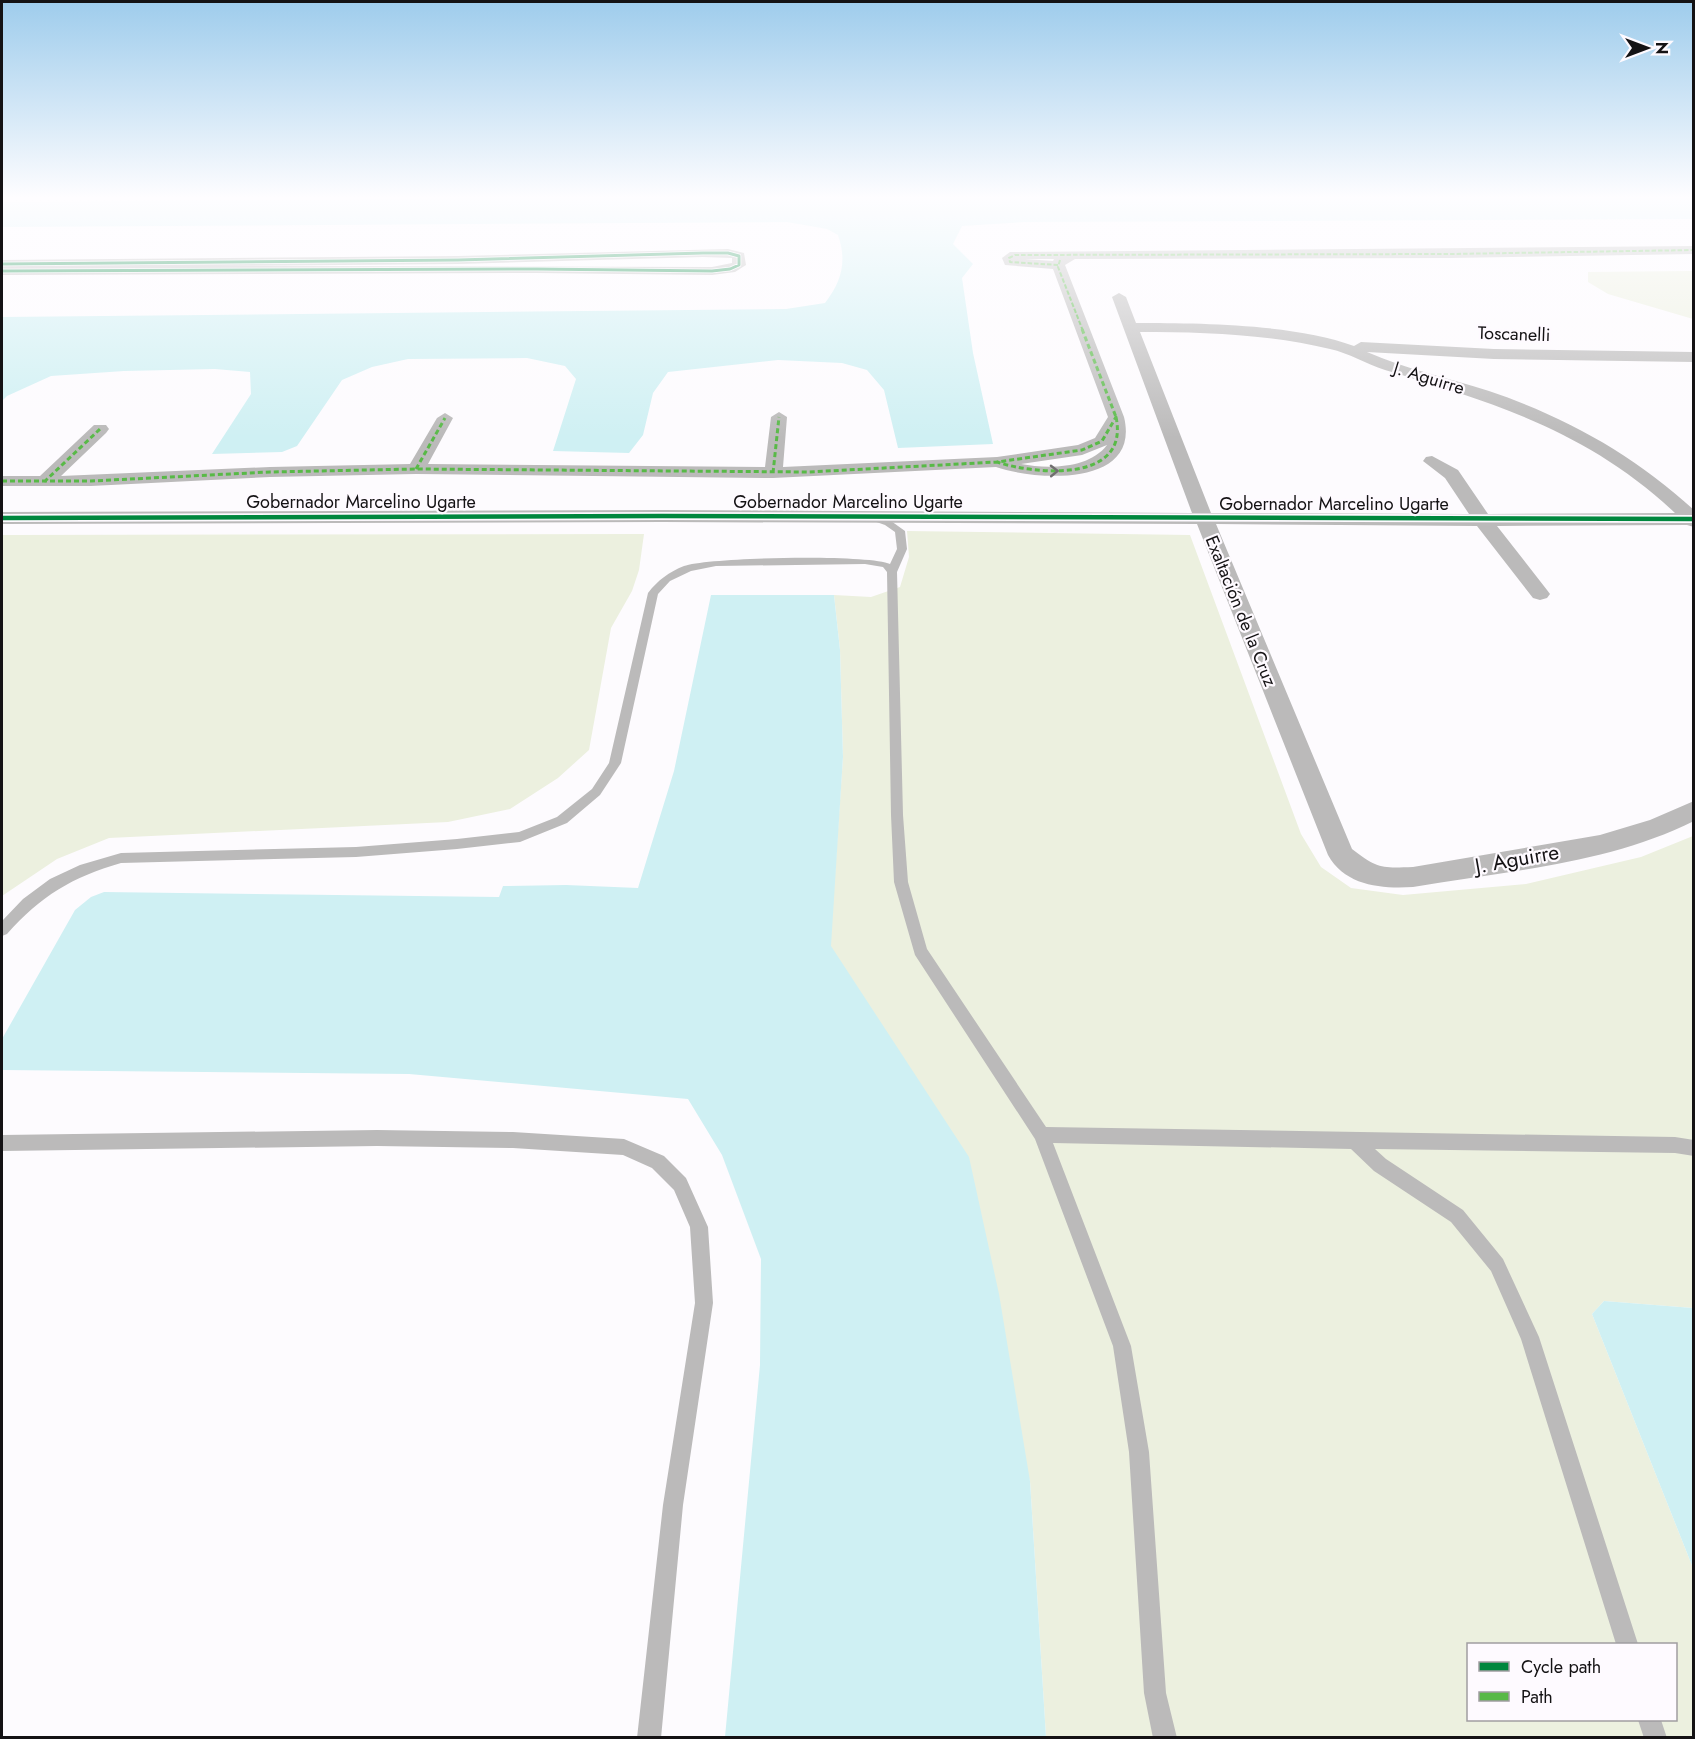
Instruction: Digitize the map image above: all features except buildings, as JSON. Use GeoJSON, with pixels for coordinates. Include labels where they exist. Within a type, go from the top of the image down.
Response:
{"type":"FeatureCollection","features":[{"type":"Feature","properties":{"kind":"street"},"geometry":{"type":"LineString","coordinates":[[2,481],[44,482],[416,469],[773,473],[997,462],[1025,470],[1057,471],[1080,468],[1101,461],[1115,450],[1119,435],[1116,417],[1069,276]]}},
{"type":"Feature","properties":{"kind":"street","name":"Exaltación de la Cruz"},"geometry":{"type":"LineString","coordinates":[[1119,297],[1204,519],[1341,855]]}},
{"type":"Feature","properties":{"kind":"street","name":"J. Aguirre"},"geometry":{"type":"LineString","coordinates":[[1131,327],[1170,327],[1253,334],[1332,345],[1382,364],[1498,400],[1552,422],[1612,455],[1642,476],[1693,520]]}},
{"type":"Feature","properties":{"kind":"street","name":"Toscanelli"},"geometry":{"type":"LineString","coordinates":[[1332,345],[1494,354],[1694,357]]}},
{"type":"Feature","properties":{"kind":"street"},"geometry":{"type":"LineString","coordinates":[[773,473],[779,417]]}},
{"type":"Feature","properties":{"kind":"street"},"geometry":{"type":"LineString","coordinates":[[416,469],[445,418]]}},
{"type":"Feature","properties":{"kind":"street"},"geometry":{"type":"LineString","coordinates":[[44,482],[100,429]]}},
{"type":"Feature","properties":{"kind":"street"},"geometry":{"type":"LineString","coordinates":[[1432,461],[1452,474],[1482,520],[1540,594]]}},
{"type":"Feature","properties":{"kind":"street","name":"Gobernador Marcelino Ugarte"},"geometry":{"type":"LineString","coordinates":[[2,518],[871,517],[1693,520]]}},
{"type":"Feature","properties":{"kind":"street","name":"J. Aguirre"},"geometry":{"type":"LineString","coordinates":[[1341,855],[1364,873],[1382,878],[1413,877],[1600,845],[1659,827],[1694,810]]}},
{"type":"Feature","properties":{"kind":"lane"},"geometry":{"type":"LineString","coordinates":[[871,517],[888,523],[900,531],[902,549],[892,572],[897,815],[901,882],[920,951],[1042,1135],[1122,1346],[1139,1452],[1155,1694],[1165,1737]]}},
{"type":"Feature","properties":{"kind":"lane"},"geometry":{"type":"LineString","coordinates":[[2,930],[19,909],[53,882],[85,867],[121,858],[356,852],[520,837],[562,820],[597,792],[615,763],[652,593],[666,579],[688,568],[716,563],[877,561],[886,565],[892,572]]}},
{"type":"Feature","properties":{"kind":"lane"},"geometry":{"type":"LineString","coordinates":[[1042,1135],[1354,1142],[1675,1145],[1694,1148]]}},
{"type":"Feature","properties":{"kind":"lane"},"geometry":{"type":"LineString","coordinates":[[2,1143],[377,1138],[513,1140],[624,1147],[658,1162],[680,1184],[699,1227],[704,1303],[673,1505],[649,1737]]}},
{"type":"Feature","properties":{"kind":"lane"},"geometry":{"type":"LineString","coordinates":[[1354,1142],[1380,1165],[1457,1216],[1497,1265],[1530,1337],[1627,1643]]}},
{"type":"Feature","properties":{"kind":"lane"},"geometry":{"type":"LineString","coordinates":[[1651,1721],[1656,1737]]}},
{"type":"Feature","properties":{"kind":"green space"},"geometry":{"type":"Polygon","coordinates":[[[1588,276],[1693,276],[1693,319],[1608,294],[1588,282],[1588,276]]]}},
{"type":"Feature","properties":{"kind":"green space"},"geometry":{"type":"Polygon","coordinates":[[[907,531],[1190,535],[1301,834],[1321,867],[1351,888],[1403,895],[1526,884],[1641,857],[1693,836],[1693,1308],[1604,1301],[1592,1314],[1693,1568],[1693,1737],[1046,1737],[1030,1481],[830,946],[843,757],[840,650],[834,595],[871,597],[900,587],[909,557],[907,531]]]}},
{"type":"Feature","properties":{"kind":"green space"},"geometry":{"type":"Polygon","coordinates":[[[644,534],[639,570],[632,591],[611,628],[589,750],[558,778],[510,809],[448,822],[109,838],[57,859],[2,896],[2,535],[644,534]]]}},
{"type":"Feature","properties":{"kind":"water"},"geometry":{"type":"Polygon","coordinates":[[[840,276],[963,276],[973,353],[993,444],[898,448],[884,390],[867,370],[842,363],[778,360],[668,372],[653,393],[643,435],[629,453],[553,451],[576,379],[565,366],[527,358],[408,359],[372,367],[342,380],[297,446],[282,452],[212,454],[251,394],[250,372],[215,369],[124,371],[51,376],[7,396],[2,401],[2,317],[786,309],[825,303],[840,276]]]}},
{"type":"Feature","properties":{"kind":"water"},"geometry":{"type":"Polygon","coordinates":[[[711,595],[834,595],[840,650],[843,757],[831,946],[969,1157],[999,1294],[1030,1481],[1046,1737],[725,1737],[760,1365],[761,1259],[722,1155],[688,1099],[409,1074],[2,1070],[2,1039],[75,910],[91,897],[104,892],[499,897],[503,886],[566,885],[638,888],[674,771],[711,595]]]}},
{"type":"Feature","properties":{"kind":"water"},"geometry":{"type":"Polygon","coordinates":[[[1604,1301],[1693,1308],[1693,1568],[1592,1314],[1604,1301]]]}},
{"type":"Feature","properties":{"kind":"marked path"},"geometry":{"type":"LineString","coordinates":[[1062,276],[1116,417]]}},
{"type":"Feature","properties":{"kind":"marked path"},"geometry":{"type":"LineString","coordinates":[[773,473],[779,417]]}},
{"type":"Feature","properties":{"kind":"marked path"},"geometry":{"type":"LineString","coordinates":[[2,481],[91,481],[270,472],[416,469],[809,472],[997,462],[1082,450],[1102,441],[1116,417],[1119,435],[1115,447],[1107,457],[1095,463],[1080,468],[1035,471],[997,462]]}},
{"type":"Feature","properties":{"kind":"marked path"},"geometry":{"type":"LineString","coordinates":[[416,469],[445,418]]}},
{"type":"Feature","properties":{"kind":"marked path"},"geometry":{"type":"LineString","coordinates":[[44,482],[100,429]]}},
{"type":"Feature","properties":{"kind":"cycle path"},"geometry":{"type":"LineString","coordinates":[[2,518],[662,516],[1694,519]]}}]}
